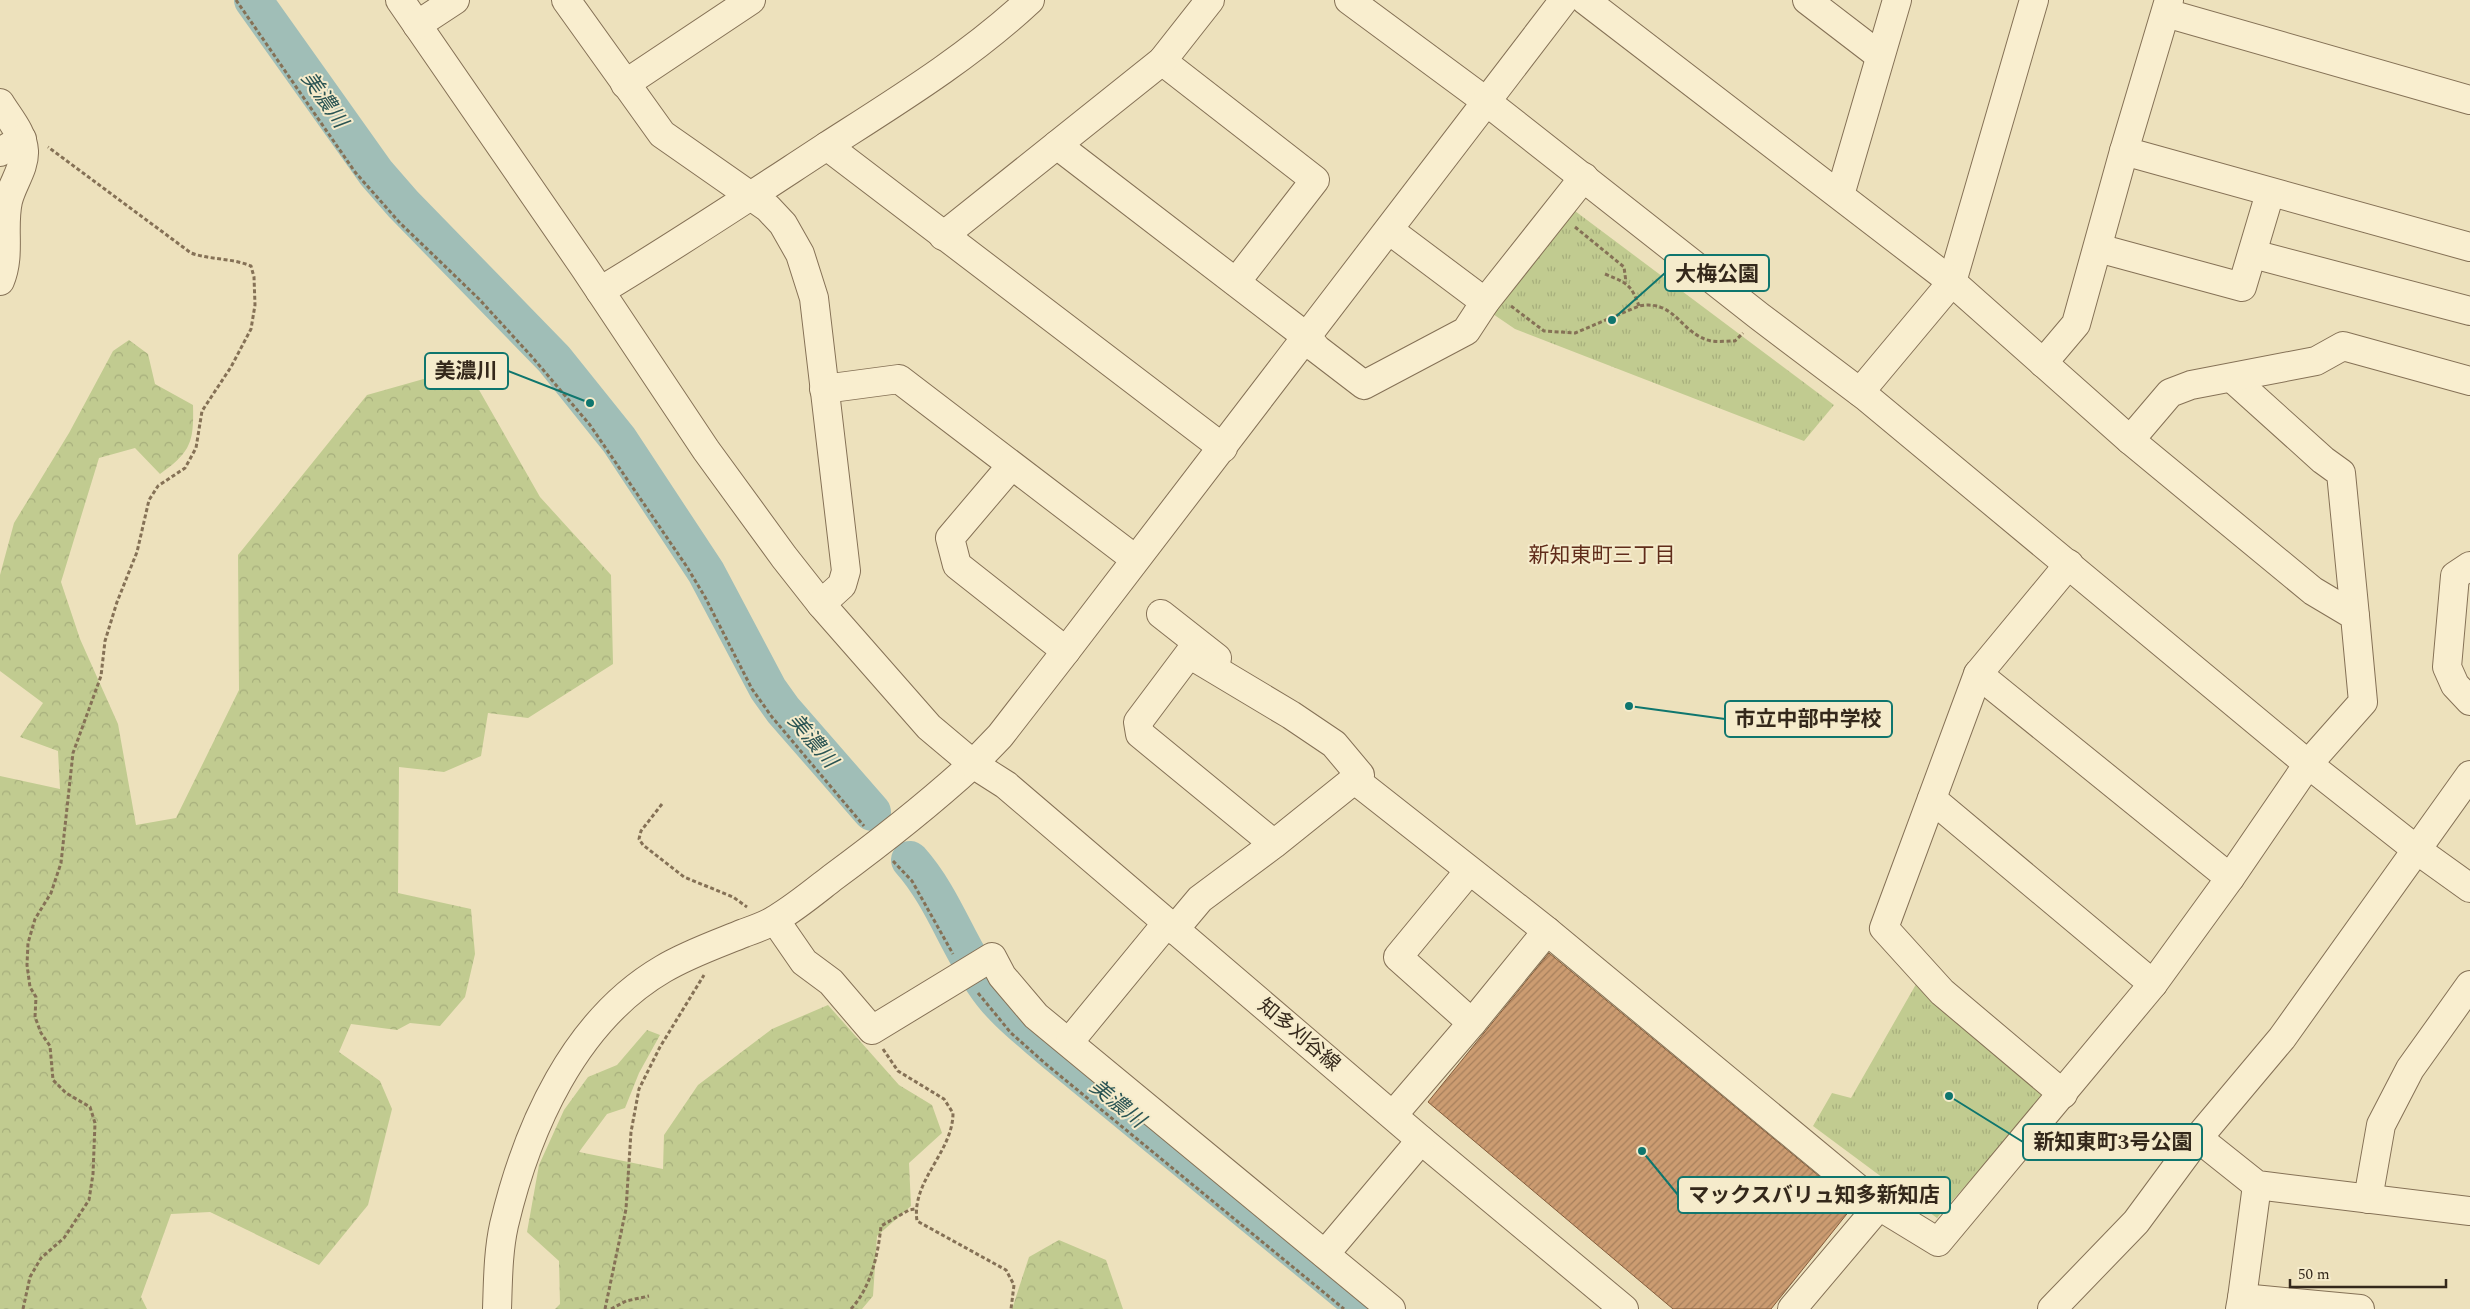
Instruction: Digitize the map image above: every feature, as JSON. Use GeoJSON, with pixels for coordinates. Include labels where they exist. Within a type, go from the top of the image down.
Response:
{"type":"FeatureCollection","features":[{"type":"Feature","properties":{"kind":"street","name":"知多刈谷線"},"geometry":{"type":"LineString","coordinates":[[400,0],[737,493],[821,604],[929,727],[973,764],[1006,785],[1421,1140],[1624,1309]]}},
{"type":"Feature","properties":{"kind":"street"},"geometry":{"type":"LineString","coordinates":[[417,24],[455,0]]}},
{"type":"Feature","properties":{"kind":"street"},"geometry":{"type":"LineString","coordinates":[[566,0],[662,134],[768,208],[783,224],[807,270],[814,298],[846,571],[842,585],[821,604]]}},
{"type":"Feature","properties":{"kind":"street"},"geometry":{"type":"LineString","coordinates":[[625,84],[751,0]]}},
{"type":"Feature","properties":{"kind":"street"},"geometry":{"type":"LineString","coordinates":[[600,291],[753,196],[936,74],[1006,22],[1030,0]]}},
{"type":"Feature","properties":{"kind":"street"},"geometry":{"type":"LineString","coordinates":[[943,236],[1162,61],[1210,0]]}},
{"type":"Feature","properties":{"kind":"street"},"geometry":{"type":"LineString","coordinates":[[1349,0],[1487,102],[1759,316],[1860,392],[2308,764],[2417,850],[2470,888]]}},
{"type":"Feature","properties":{"kind":"street"},"geometry":{"type":"LineString","coordinates":[[496,1309],[499,1258],[504,1225],[525,1155],[544,1112],[573,1057],[612,1007],[663,969],[700,951],[765,924],[878,844],[934,800],[1000,736],[1135,559],[1223,448],[1564,0]]}},
{"type":"Feature","properties":{"kind":"street"},"geometry":{"type":"LineString","coordinates":[[1585,0],[1952,282],[2130,440],[2313,591],[2355,616]]}},
{"type":"Feature","properties":{"kind":"street"},"geometry":{"type":"LineString","coordinates":[[1807,0],[1880,56]]}},
{"type":"Feature","properties":{"kind":"street"},"geometry":{"type":"LineString","coordinates":[[1840,195],[1897,0]]}},
{"type":"Feature","properties":{"kind":"street"},"geometry":{"type":"LineString","coordinates":[[1860,392],[1952,282],[2034,0]]}},
{"type":"Feature","properties":{"kind":"street"},"geometry":{"type":"LineString","coordinates":[[2043,363],[2076,324],[2167,6],[2470,100]]}},
{"type":"Feature","properties":{"kind":"street"},"geometry":{"type":"LineString","coordinates":[[1162,61],[1315,180],[1236,282]]}},
{"type":"Feature","properties":{"kind":"street"},"geometry":{"type":"LineString","coordinates":[[0,103],[11,145],[23,162],[8,201],[6,254],[0,281]]}},
{"type":"Feature","properties":{"kind":"street"},"geometry":{"type":"LineString","coordinates":[[1057,145],[1307,337],[1318,350],[1364,385],[1466,331],[1490,297],[1584,177]]}},
{"type":"Feature","properties":{"kind":"street"},"geometry":{"type":"LineString","coordinates":[[827,146],[1223,448]]}},
{"type":"Feature","properties":{"kind":"street"},"geometry":{"type":"LineString","coordinates":[[2124,151],[2470,247]]}},
{"type":"Feature","properties":{"kind":"street"},"geometry":{"type":"LineString","coordinates":[[2098,248],[2242,287],[2270,193]]}},
{"type":"Feature","properties":{"kind":"street"},"geometry":{"type":"LineString","coordinates":[[1388,230],[1490,297]]}},
{"type":"Feature","properties":{"kind":"street"},"geometry":{"type":"LineString","coordinates":[[2253,254],[2470,311]]}},
{"type":"Feature","properties":{"kind":"street"},"geometry":{"type":"LineString","coordinates":[[2130,440],[2170,393],[2191,385],[2316,361],[2343,346],[2470,381]]}},
{"type":"Feature","properties":{"kind":"street"},"geometry":{"type":"LineString","coordinates":[[1355,780],[1547,932],[1879,1206],[1938,1242],[2153,984],[2230,878],[2308,764],[2363,702],[2341,473],[2323,460],[2232,378]]}},
{"type":"Feature","properties":{"kind":"street"},"geometry":{"type":"LineString","coordinates":[[824,389],[899,379],[1135,559]]}},
{"type":"Feature","properties":{"kind":"street"},"geometry":{"type":"LineString","coordinates":[[1011,466],[950,538],[957,565],[1066,651]]}},
{"type":"Feature","properties":{"kind":"street"},"geometry":{"type":"LineString","coordinates":[[2063,1094],[1942,992],[1884,928],[1978,674],[2069,564]]}},
{"type":"Feature","properties":{"kind":"street"},"geometry":{"type":"LineString","coordinates":[[2470,566],[2455,576],[2446,667],[2455,685],[2470,701]]}},
{"type":"Feature","properties":{"kind":"street"},"geometry":{"type":"LineString","coordinates":[[1161,614],[1225,665],[1222,672]]}},
{"type":"Feature","properties":{"kind":"street"},"geometry":{"type":"LineString","coordinates":[[1070,1041],[1170,927],[1200,899],[1274,844],[1360,775],[1334,744],[1222,672],[1189,654],[1138,722],[1140,734],[1274,844]]}},
{"type":"Feature","properties":{"kind":"street"},"geometry":{"type":"LineString","coordinates":[[1978,674],[2230,878]]}},
{"type":"Feature","properties":{"kind":"street"},"geometry":{"type":"LineString","coordinates":[[2052,1309],[2136,1222],[2198,1138],[2282,1038],[2470,776]]}},
{"type":"Feature","properties":{"kind":"street"},"geometry":{"type":"LineString","coordinates":[[1932,799],[2153,984]]}},
{"type":"Feature","properties":{"kind":"street"},"geometry":{"type":"LineString","coordinates":[[1469,871],[1398,956],[1472,1023]]}},
{"type":"Feature","properties":{"kind":"street"},"geometry":{"type":"LineString","coordinates":[[765,924],[804,962],[831,982],[872,1030],[965,971],[992,957],[1002,976],[1036,1016],[1070,1041],[1391,1309]]}},
{"type":"Feature","properties":{"kind":"street"},"geometry":{"type":"LineString","coordinates":[[1393,1115],[1547,932]]}},
{"type":"Feature","properties":{"kind":"street"},"geometry":{"type":"LineString","coordinates":[[2368,1199],[2381,1125],[2410,1069],[2470,985]]}},
{"type":"Feature","properties":{"kind":"street"},"geometry":{"type":"LineString","coordinates":[[2198,1138],[2257,1185],[2470,1211]]}},
{"type":"Feature","properties":{"kind":"street"},"geometry":{"type":"LineString","coordinates":[[1325,1254],[1421,1140]]}},
{"type":"Feature","properties":{"kind":"street"},"geometry":{"type":"LineString","coordinates":[[2257,1185],[2241,1304],[2357,1309]]}},
{"type":"Feature","properties":{"kind":"street"},"geometry":{"type":"LineString","coordinates":[[1792,1309],[1879,1206]]}},
{"type":"Feature","properties":{"kind":"path"},"geometry":{"type":"LineString","coordinates":[[236,0],[355,172],[400,223],[478,299],[533,358],[590,425],[687,567],[705,597],[752,689],[772,717],[835,790],[878,844],[912,881],[988,1009],[1011,1033],[1047,1065],[1344,1309]]}},
{"type":"Feature","properties":{"kind":"path"},"geometry":{"type":"LineString","coordinates":[[11,145],[40,142],[191,254],[208,259],[237,260],[251,266],[254,277],[255,305],[251,329],[202,411],[196,448],[185,468],[158,486],[149,500],[137,552],[117,602],[105,641],[100,676],[73,753],[61,863],[51,893],[35,919],[28,943],[27,964],[30,988],[36,997],[35,1017],[41,1033],[50,1046],[53,1080],[66,1093],[90,1107],[94,1123],[93,1174],[88,1200],[64,1238],[41,1258],[30,1277],[23,1309]]}},
{"type":"Feature","properties":{"kind":"path"},"geometry":{"type":"LineString","coordinates":[[1566,227],[1574,226],[1624,267],[1626,282]]}},
{"type":"Feature","properties":{"kind":"path"},"geometry":{"type":"LineString","coordinates":[[1605,274],[1626,282],[1632,288],[1639,306]]}},
{"type":"Feature","properties":{"kind":"path"},"geometry":{"type":"LineString","coordinates":[[1490,297],[1544,331],[1575,333],[1639,306],[1650,304],[1662,306],[1695,334],[1710,341],[1735,341],[1759,316]]}},
{"type":"Feature","properties":{"kind":"path"},"geometry":{"type":"LineString","coordinates":[[662,804],[641,831],[639,839],[643,845],[684,877],[733,897],[744,904],[765,924]]}},
{"type":"Feature","properties":{"kind":"path"},"geometry":{"type":"LineString","coordinates":[[605,1309],[626,1209],[630,1132],[640,1089],[660,1047],[706,972]]}},
{"type":"Feature","properties":{"kind":"path"},"geometry":{"type":"LineString","coordinates":[[872,1030],[898,1071],[944,1099],[950,1105],[953,1113],[950,1132],[920,1194],[916,1209],[917,1220],[1006,1270],[1014,1285],[1011,1309]]}},
{"type":"Feature","properties":{"kind":"path"},"geometry":{"type":"LineString","coordinates":[[851,1309],[867,1288],[879,1241],[880,1226],[909,1210],[916,1209]]}},
{"type":"Feature","properties":{"kind":"path"},"geometry":{"type":"LineString","coordinates":[[611,1309],[626,1301],[650,1296]]}},
{"type":"Feature","properties":{"kind":"green space"},"geometry":{"type":"Polygon","coordinates":[[[1571,208],[1834,405],[1804,441],[1515,329],[1490,312],[1571,208]]]}},
{"type":"Feature","properties":{"kind":"green space"},"geometry":{"type":"Polygon","coordinates":[[[129,340],[148,354],[155,384],[193,405],[191,437],[184,452],[160,474],[135,448],[99,458],[61,582],[80,639],[118,724],[136,825],[176,818],[239,690],[238,555],[367,395],[466,367],[540,497],[611,575],[613,664],[528,718],[488,713],[481,756],[444,772],[399,767],[398,893],[471,909],[475,954],[465,997],[440,1026],[410,1023],[397,1030],[351,1024],[339,1052],[380,1081],[392,1109],[368,1205],[319,1265],[210,1212],[171,1214],[141,1297],[147,1309],[0,1309],[0,776],[60,789],[58,751],[20,737],[43,703],[0,671],[0,575],[14,523],[69,433],[113,351],[129,340]]]}},
{"type":"Feature","properties":{"kind":"green space"},"geometry":{"type":"Polygon","coordinates":[[[1919,979],[2056,1083],[1937,1218],[1813,1126],[1832,1093],[1851,1098],[1919,979]]]}},
{"type":"Feature","properties":{"kind":"green space"},"geometry":{"type":"Polygon","coordinates":[[[828,1005],[899,1085],[932,1105],[942,1133],[909,1163],[911,1206],[877,1236],[873,1296],[862,1309],[555,1309],[560,1304],[559,1261],[527,1232],[539,1165],[564,1110],[588,1077],[617,1065],[647,1030],[660,1035],[639,1073],[625,1108],[607,1114],[579,1152],[663,1169],[664,1135],[698,1085],[772,1029],[828,1005]]]}},
{"type":"Feature","properties":{"kind":"green space"},"geometry":{"type":"Polygon","coordinates":[[[1059,1240],[1106,1260],[1123,1309],[1012,1309],[1029,1257],[1059,1240]]]}},
{"type":"Feature","properties":{"kind":"building"},"geometry":{"type":"Polygon","coordinates":[[[1549,953],[1854,1205],[1771,1309],[1673,1309],[1428,1102],[1549,953]]]}},
{"type":"Feature","properties":{"kind":"waterway","name":"美濃川"},"geometry":{"type":"LineString","coordinates":[[253,0],[376,173],[403,204],[554,359],[619,440],[706,572],[768,689],[783,710],[872,812]]}},
{"type":"Feature","properties":{"kind":"waterway","name":"美濃川"},"geometry":{"type":"LineString","coordinates":[[910,860],[932,889],[975,969],[1008,1011],[1053,1051],[1367,1309]]}},
{"type":"Feature","properties":{"kind":"place","name":"大梅公園"},"geometry":{"type":"Point","coordinates":[1612,320]}},
{"type":"Feature","properties":{"kind":"place","name":"美濃川"},"geometry":{"type":"Point","coordinates":[590,403]}},
{"type":"Feature","properties":{"kind":"place","name":"市立中部中学校"},"geometry":{"type":"Point","coordinates":[1629,706]}},
{"type":"Feature","properties":{"kind":"place","name":"新知東町3号公園"},"geometry":{"type":"Point","coordinates":[1949,1096]}},
{"type":"Feature","properties":{"kind":"place","name":"マックスバリュ知多新知店"},"geometry":{"type":"Point","coordinates":[1642,1151]}},
{"type":"Feature","properties":{"kind":"district","name":"新知東町三丁目"},"geometry":{"type":"Point","coordinates":[1602,556]}}]}
